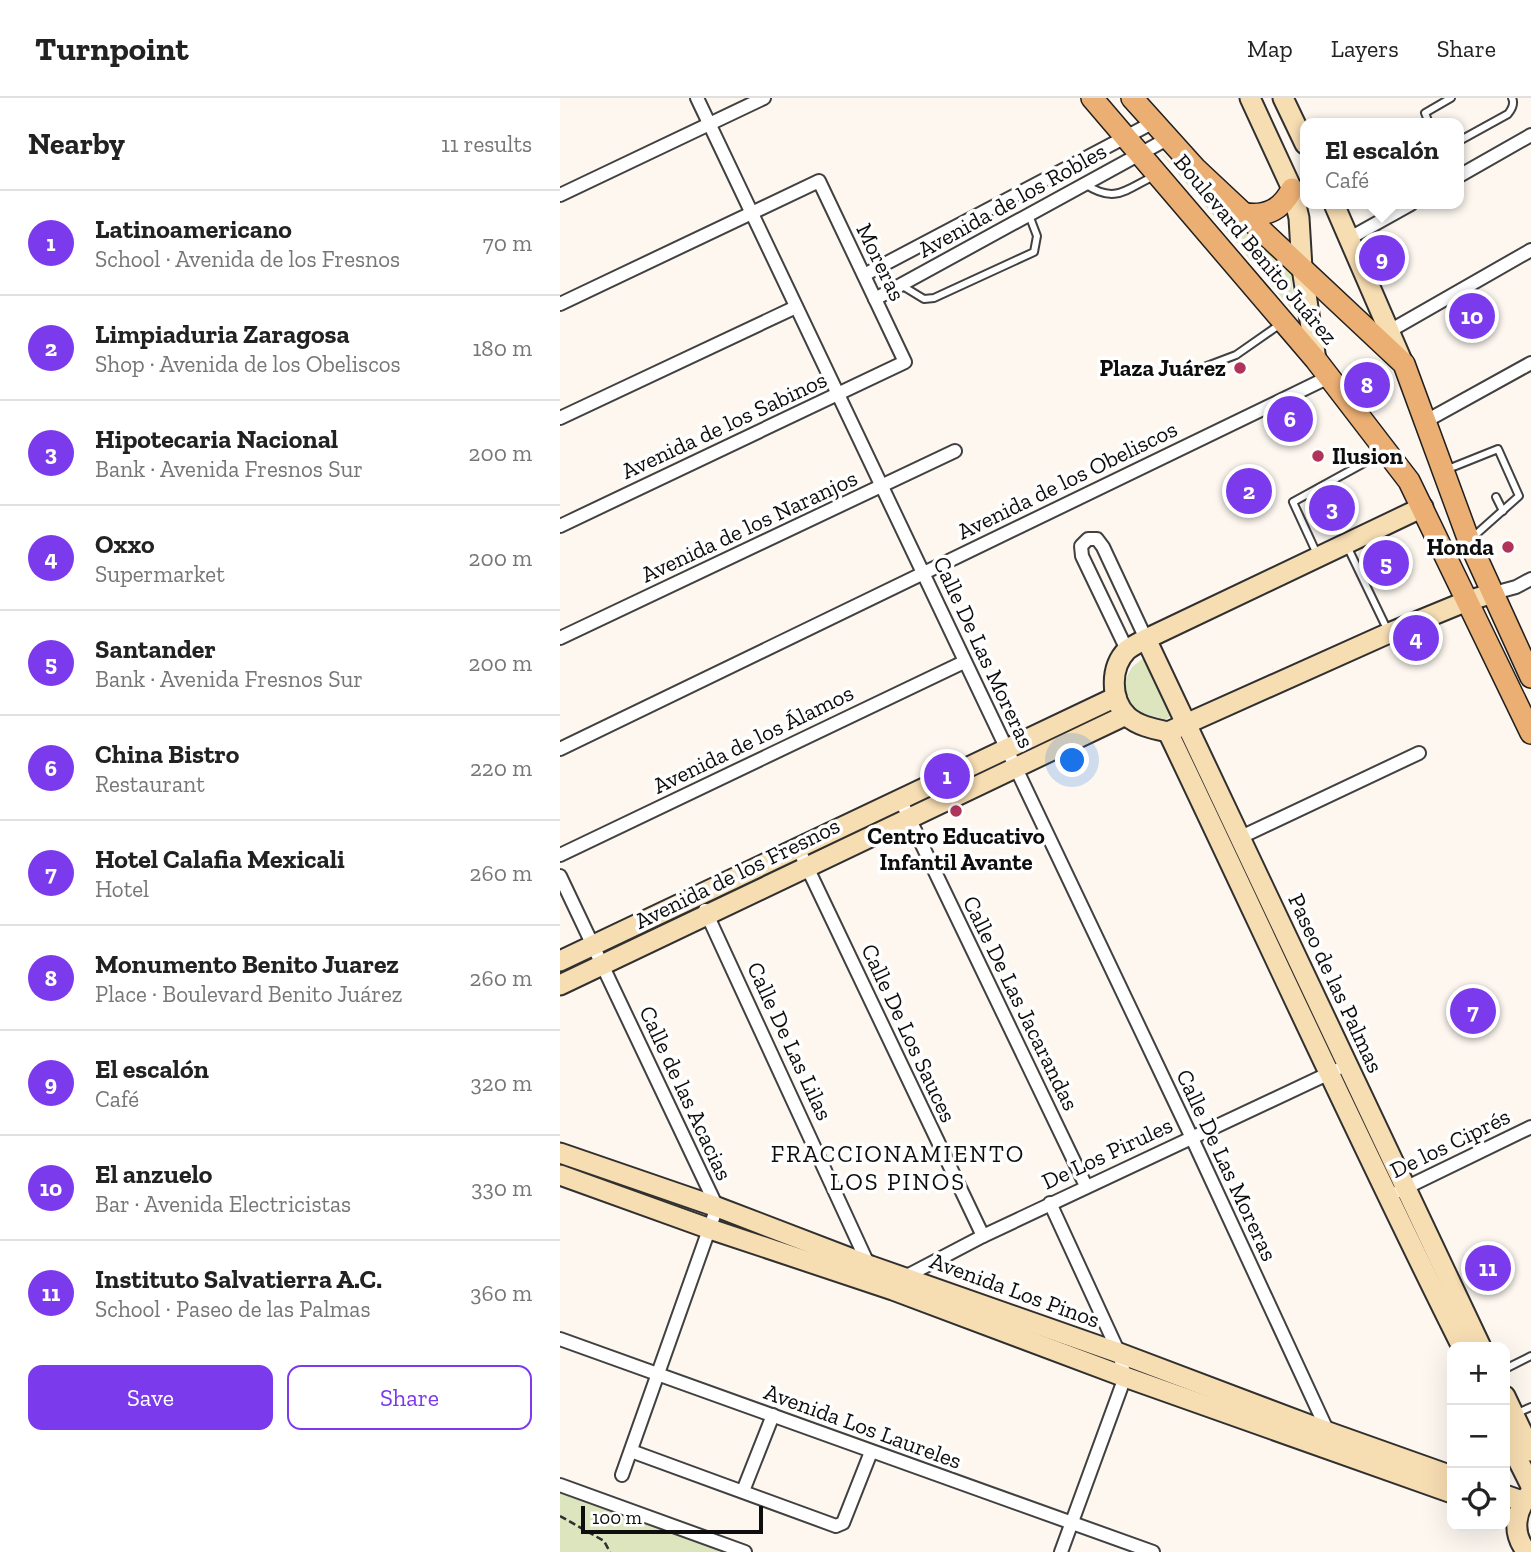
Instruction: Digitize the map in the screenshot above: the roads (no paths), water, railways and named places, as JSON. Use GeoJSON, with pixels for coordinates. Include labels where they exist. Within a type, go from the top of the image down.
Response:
{"type":"FeatureCollection","features":[{"type":"Feature","properties":{"kind":"main road","name":"Boulevard Benito Juárez"},"geometry":{"type":"LineString","coordinates":[[1092,98],[1284,321],[1409,481],[1531,733]]}},
{"type":"Feature","properties":{"kind":"main road","name":"Boulevard Benito Juárez"},"geometry":{"type":"LineString","coordinates":[[1132,98],[1196,169],[1302,268],[1384,334],[1404,364],[1426,421]]}},
{"type":"Feature","properties":{"kind":"main road"},"geometry":{"type":"LineString","coordinates":[[1245,214],[1259,216],[1273,212],[1286,201],[1292,188]]}},
{"type":"Feature","properties":{"kind":"main road"},"geometry":{"type":"LineString","coordinates":[[1426,421],[1469,541],[1531,677]]}},
{"type":"Feature","properties":{"kind":"street","name":"Calle De Las Moreras"},"geometry":{"type":"LineString","coordinates":[[697,98],[1191,1136],[1338,1454]]}},
{"type":"Feature","properties":{"kind":"street"},"geometry":{"type":"LineString","coordinates":[[560,195],[764,98]]}},
{"type":"Feature","properties":{"kind":"street"},"geometry":{"type":"LineString","coordinates":[[1250,98],[1292,188],[1298,218],[1302,268],[1323,369]]}},
{"type":"Feature","properties":{"kind":"street"},"geometry":{"type":"LineString","coordinates":[[1283,98],[1300,134]]}},
{"type":"Feature","properties":{"kind":"street","name":"Avenida de los Robles"},"geometry":{"type":"LineString","coordinates":[[864,275],[1154,122]]}},
{"type":"Feature","properties":{"kind":"street"},"geometry":{"type":"LineString","coordinates":[[1464,173],[1531,135]]}},
{"type":"Feature","properties":{"kind":"street","name":"Avenida de los Robles"},"geometry":{"type":"LineString","coordinates":[[875,299],[1169,138]]}},
{"type":"Feature","properties":{"kind":"street","name":"Moreras"},"geometry":{"type":"LineString","coordinates":[[752,213],[819,181],[905,362]]}},
{"type":"Feature","properties":{"kind":"street"},"geometry":{"type":"LineString","coordinates":[[1336,209],[1350,238],[1384,334],[1531,250]]}},
{"type":"Feature","properties":{"kind":"street"},"geometry":{"type":"LineString","coordinates":[[1350,238],[1401,209]]}},
{"type":"Feature","properties":{"kind":"street"},"geometry":{"type":"LineString","coordinates":[[560,304],[752,213]]}},
{"type":"Feature","properties":{"kind":"street"},"geometry":{"type":"LineString","coordinates":[[560,418],[796,307]]}},
{"type":"Feature","properties":{"kind":"street","name":"Avenida de los Sabinos"},"geometry":{"type":"LineString","coordinates":[[560,526],[905,362]]}},
{"type":"Feature","properties":{"kind":"street"},"geometry":{"type":"LineString","coordinates":[[1426,421],[1531,363]]}},
{"type":"Feature","properties":{"kind":"street","name":"Avenida de los Obeliscos"},"geometry":{"type":"LineString","coordinates":[[560,749],[922,573],[1323,369]]}},
{"type":"Feature","properties":{"kind":"street","name":"Avenida de los Naranjos"},"geometry":{"type":"LineString","coordinates":[[560,638],[955,451]]}},
{"type":"Feature","properties":{"kind":"street"},"geometry":{"type":"LineString","coordinates":[[1423,507],[1127,650],[1113,679],[1116,697],[1126,715],[1150,728],[1177,728],[1389,632],[1467,601],[1516,587],[1531,579]]}},
{"type":"Feature","properties":{"kind":"street"},"geometry":{"type":"LineString","coordinates":[[1127,650],[1082,556],[1081,546],[1088,539],[1097,539],[1104,547],[1146,639]]}},
{"type":"Feature","properties":{"kind":"street","name":"Paseo de las Palmas"},"geometry":{"type":"LineString","coordinates":[[1146,639],[1177,728],[1339,1069],[1460,1342]]}},
{"type":"Feature","properties":{"kind":"street","name":"Avenida de los Álamos"},"geometry":{"type":"LineString","coordinates":[[560,855],[964,662]]}},
{"type":"Feature","properties":{"kind":"street","name":"Avenida de los Fresnos"},"geometry":{"type":"LineString","coordinates":[[560,961],[1116,697]]}},
{"type":"Feature","properties":{"kind":"street","name":"Avenida de los Fresnos"},"geometry":{"type":"LineString","coordinates":[[560,985],[1126,715]]}},
{"type":"Feature","properties":{"kind":"street","name":"Paseo de las Palmas"},"geometry":{"type":"LineString","coordinates":[[1177,728],[1241,836],[1339,1069]]}},
{"type":"Feature","properties":{"kind":"street"},"geometry":{"type":"LineString","coordinates":[[1241,836],[1419,753]]}},
{"type":"Feature","properties":{"kind":"street","name":"Calle De Las Jacarandas"},"geometry":{"type":"LineString","coordinates":[[900,799],[1086,1186]]}},
{"type":"Feature","properties":{"kind":"street","name":"Calle De Los Sauces"},"geometry":{"type":"LineString","coordinates":[[798,848],[983,1236]]}},
{"type":"Feature","properties":{"kind":"street","name":"Calle de las Acacias"},"geometry":{"type":"LineString","coordinates":[[560,876],[717,1207],[622,1475]]}},
{"type":"Feature","properties":{"kind":"street","name":"Calle De Las Lilas"},"geometry":{"type":"LineString","coordinates":[[698,895],[869,1274]]}},
{"type":"Feature","properties":{"kind":"street","name":"De Los Pirules"},"geometry":{"type":"LineString","coordinates":[[898,1283],[1050,1203],[1339,1069]]}},
{"type":"Feature","properties":{"kind":"street","name":"De los Ciprés"},"geometry":{"type":"LineString","coordinates":[[1395,1193],[1531,1127]]}},
{"type":"Feature","properties":{"kind":"street"},"geometry":{"type":"LineString","coordinates":[[561,1152],[563,1176]]}},
{"type":"Feature","properties":{"kind":"street","name":"Avenida Los Pinos"},"geometry":{"type":"LineString","coordinates":[[561,1152],[717,1207],[869,1274]]}},
{"type":"Feature","properties":{"kind":"street","name":"Avenida Los Pinos"},"geometry":{"type":"LineString","coordinates":[[563,1176],[709,1229],[869,1274],[1119,1353],[1328,1433],[1447,1474]]}},
{"type":"Feature","properties":{"kind":"street","name":"Paseo de las Palmas"},"geometry":{"type":"LineString","coordinates":[[1395,1193],[1478,1342]]}},
{"type":"Feature","properties":{"kind":"street"},"geometry":{"type":"LineString","coordinates":[[1050,1203],[1119,1353],[1125,1377],[1061,1552]]}},
{"type":"Feature","properties":{"kind":"street","name":"Avenida Los Pinos"},"geometry":{"type":"LineString","coordinates":[[898,1283],[1125,1377],[1447,1491]]}},
{"type":"Feature","properties":{"kind":"street","name":"Avenida Los Laureles"},"geometry":{"type":"LineString","coordinates":[[560,1339],[1153,1552]]}},
{"type":"Feature","properties":{"kind":"street"},"geometry":{"type":"LineString","coordinates":[[1522,1411],[1531,1451]]}},
{"type":"Feature","properties":{"kind":"street"},"geometry":{"type":"LineString","coordinates":[[743,1491],[773,1415]]}},
{"type":"Feature","properties":{"kind":"street"},"geometry":{"type":"LineString","coordinates":[[631,1451],[836,1526],[843,1523],[871,1452]]}},
{"type":"Feature","properties":{"kind":"street"},"geometry":{"type":"LineString","coordinates":[[1510,1458],[1519,1500],[1516,1531],[1527,1552]]}},
{"type":"Feature","properties":{"kind":"street"},"geometry":{"type":"LineString","coordinates":[[560,1485],[746,1552]]}},
{"type":"Feature","properties":{"kind":"lane"},"geometry":{"type":"LineString","coordinates":[[1427,118],[1425,113],[1451,98]]}},
{"type":"Feature","properties":{"kind":"lane"},"geometry":{"type":"LineString","coordinates":[[1464,138],[1508,114],[1514,102],[1512,98]]}},
{"type":"Feature","properties":{"kind":"lane"},"geometry":{"type":"LineString","coordinates":[[1085,184],[1104,195],[1113,196],[1159,174]]}},
{"type":"Feature","properties":{"kind":"lane"},"geometry":{"type":"LineString","coordinates":[[901,285],[917,296],[934,298],[1034,252],[1037,236],[1029,215]]}},
{"type":"Feature","properties":{"kind":"lane"},"geometry":{"type":"LineString","coordinates":[[1199,369],[1236,355],[1284,321]]}},
{"type":"Feature","properties":{"kind":"lane"},"geometry":{"type":"LineString","coordinates":[[1443,471],[1498,449],[1519,496],[1469,541]]}},
{"type":"Feature","properties":{"kind":"lane"},"geometry":{"type":"LineString","coordinates":[[1318,556],[1293,502],[1386,451]]}},
{"type":"Feature","properties":{"kind":"lane"},"geometry":{"type":"LineString","coordinates":[[1478,457],[1482,466]]}},
{"type":"Feature","properties":{"kind":"lane"},"geometry":{"type":"LineString","coordinates":[[1496,497],[1503,511]]}},
{"type":"Feature","properties":{"kind":"lane"},"geometry":{"type":"LineString","coordinates":[[1345,544],[1389,632]]}},
{"type":"Feature","properties":{"kind":"lane"},"geometry":{"type":"LineString","coordinates":[[1510,1366],[1531,1356]]}},
{"type":"Feature","properties":{"kind":"place","name":"El escalón"},"geometry":{"type":"Point","coordinates":[1382,258]}},
{"type":"Feature","properties":{"kind":"place","name":"El anzuelo"},"geometry":{"type":"Point","coordinates":[1472,316]}},
{"type":"Feature","properties":{"kind":"place","name":"Plaza Juárez"},"geometry":{"type":"Point","coordinates":[1240,368]}},
{"type":"Feature","properties":{"kind":"place","name":"Monumento Benito Juarez"},"geometry":{"type":"Point","coordinates":[1367,385]}},
{"type":"Feature","properties":{"kind":"place","name":"China Bistro"},"geometry":{"type":"Point","coordinates":[1290,419]}},
{"type":"Feature","properties":{"kind":"place","name":"Ilusion"},"geometry":{"type":"Point","coordinates":[1318,456]}},
{"type":"Feature","properties":{"kind":"place","name":"Limpiaduria Zaragosa"},"geometry":{"type":"Point","coordinates":[1249,491]}},
{"type":"Feature","properties":{"kind":"place","name":"Hipotecaria Nacional"},"geometry":{"type":"Point","coordinates":[1332,508]}},
{"type":"Feature","properties":{"kind":"place","name":"Honda"},"geometry":{"type":"Point","coordinates":[1508,547]}},
{"type":"Feature","properties":{"kind":"place","name":"Santander"},"geometry":{"type":"Point","coordinates":[1386,563]}},
{"type":"Feature","properties":{"kind":"place","name":"Oxxo"},"geometry":{"type":"Point","coordinates":[1416,638]}},
{"type":"Feature","properties":{"kind":"place","name":"Latinoamericano"},"geometry":{"type":"Point","coordinates":[947,776]}},
{"type":"Feature","properties":{"kind":"place","name":"Centro Educativo Infantil Avante"},"geometry":{"type":"Point","coordinates":[956,811]}},
{"type":"Feature","properties":{"kind":"place","name":"Hotel Calafia Mexicali"},"geometry":{"type":"Point","coordinates":[1473,1011]}},
{"type":"Feature","properties":{"kind":"place","name":"Instituto Salvatierra A.C."},"geometry":{"type":"Point","coordinates":[1488,1268]}},
{"type":"Feature","properties":{"kind":"district","name":"FRACCIONAMIENTO LOS PINOS"},"geometry":{"type":"Point","coordinates":[898,1168]}}]}
